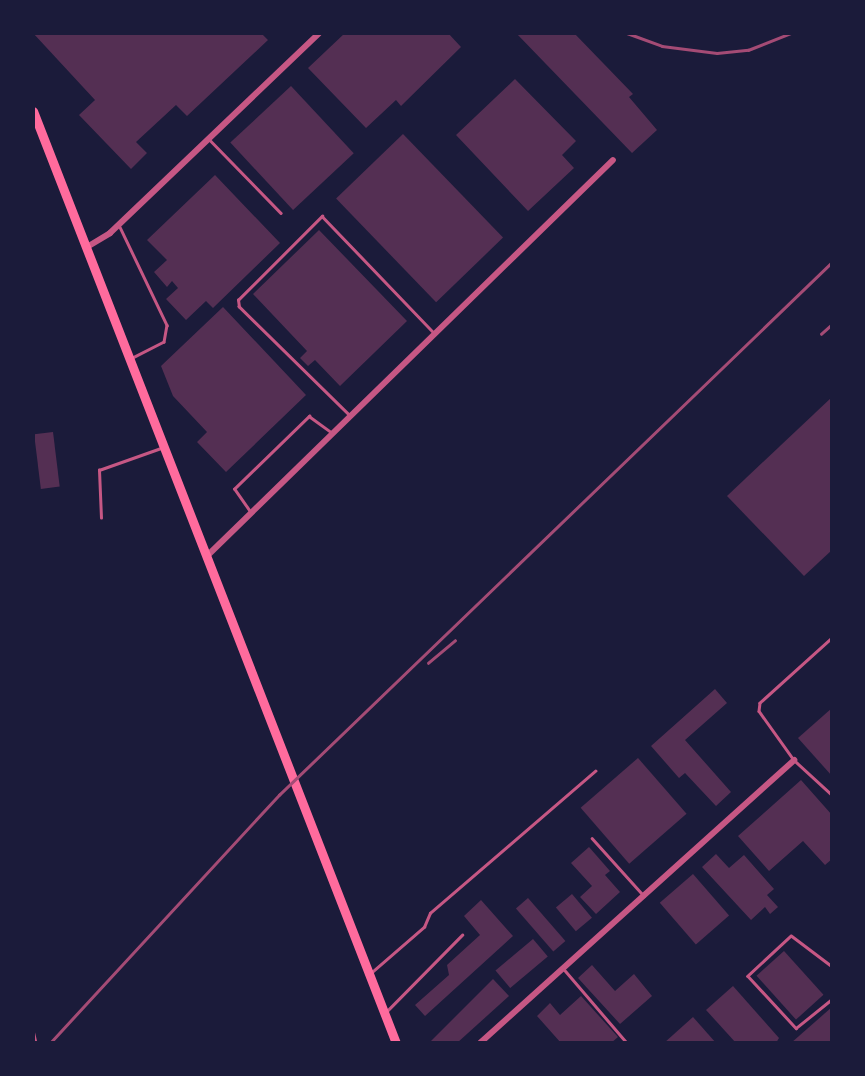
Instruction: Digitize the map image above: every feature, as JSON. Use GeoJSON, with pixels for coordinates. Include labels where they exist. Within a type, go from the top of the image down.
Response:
{"type":"FeatureCollection","features":[{"type":"Feature","properties":{"kind":"main road"},"geometry":{"type":"LineString","coordinates":[[33,111],[396,1043]]}},
{"type":"Feature","properties":{"kind":"street"},"geometry":{"type":"LineString","coordinates":[[87,247],[119,225],[320,33]]}},
{"type":"Feature","properties":{"kind":"street"},"geometry":{"type":"LineString","coordinates":[[207,556],[613,160]]}},
{"type":"Feature","properties":{"kind":"street"},"geometry":{"type":"LineString","coordinates":[[480,1043],[794,760]]}},
{"type":"Feature","properties":{"kind":"lane"},"geometry":{"type":"LineString","coordinates":[[209,139],[281,213]]}},
{"type":"Feature","properties":{"kind":"lane"},"geometry":{"type":"LineString","coordinates":[[350,416],[239,307],[238,300],[295,243],[326,217],[435,334]]}},
{"type":"Feature","properties":{"kind":"lane"},"geometry":{"type":"LineString","coordinates":[[119,225],[134,247],[167,325],[164,342],[130,359]]}},
{"type":"Feature","properties":{"kind":"lane"},"geometry":{"type":"LineString","coordinates":[[251,513],[234,489],[309,416],[333,433]]}},
{"type":"Feature","properties":{"kind":"lane"},"geometry":{"type":"LineString","coordinates":[[101,518],[99,470],[164,446]]}},
{"type":"Feature","properties":{"kind":"lane"},"geometry":{"type":"LineString","coordinates":[[832,638],[760,703],[759,711],[794,760],[832,795]]}},
{"type":"Feature","properties":{"kind":"lane"},"geometry":{"type":"LineString","coordinates":[[370,974],[424,927],[430,913],[595,771]]}},
{"type":"Feature","properties":{"kind":"lane"},"geometry":{"type":"LineString","coordinates":[[592,838],[643,896]]}},
{"type":"Feature","properties":{"kind":"lane"},"geometry":{"type":"LineString","coordinates":[[384,1013],[462,935]]}},
{"type":"Feature","properties":{"kind":"lane"},"geometry":{"type":"LineString","coordinates":[[832,967],[791,936],[748,976],[796,1028],[832,999]]}},
{"type":"Feature","properties":{"kind":"lane"},"geometry":{"type":"LineString","coordinates":[[563,968],[628,1043]]}},
{"type":"Feature","properties":{"kind":"lane"},"geometry":{"type":"LineString","coordinates":[[33,1030],[36,1043]]}},
{"type":"Feature","properties":{"kind":"building"},"geometry":{"type":"Polygon","coordinates":[[[33,33],[261,33],[268,40],[187,116],[176,105],[136,142],[147,153],[131,169],[79,115],[95,100],[33,33]]]}},
{"type":"Feature","properties":{"kind":"building"},"geometry":{"type":"Polygon","coordinates":[[[345,33],[448,33],[461,47],[401,106],[396,100],[366,128],[308,68],[345,33]]]}},
{"type":"Feature","properties":{"kind":"building"},"geometry":{"type":"Polygon","coordinates":[[[516,33],[574,33],[633,94],[629,97],[657,130],[632,153],[516,33]]]}},
{"type":"Feature","properties":{"kind":"building"},"geometry":{"type":"Polygon","coordinates":[[[515,79],[576,141],[562,155],[574,168],[528,211],[456,135],[515,79]]]}},
{"type":"Feature","properties":{"kind":"building"},"geometry":{"type":"Polygon","coordinates":[[[291,86],[354,153],[293,210],[230,143],[291,86]]]}},
{"type":"Feature","properties":{"kind":"building"},"geometry":{"type":"Polygon","coordinates":[[[403,134],[503,238],[436,302],[336,199],[403,134]]]}},
{"type":"Feature","properties":{"kind":"building"},"geometry":{"type":"Polygon","coordinates":[[[215,175],[280,243],[213,308],[206,301],[186,320],[166,299],[178,288],[172,281],[167,287],[154,272],[167,260],[147,240],[215,175]]]}},
{"type":"Feature","properties":{"kind":"building"},"geometry":{"type":"Polygon","coordinates":[[[319,230],[407,321],[340,386],[315,360],[308,366],[300,358],[307,351],[253,294],[319,230]]]}},
{"type":"Feature","properties":{"kind":"building"},"geometry":{"type":"Polygon","coordinates":[[[223,307],[306,395],[226,472],[197,442],[207,432],[173,396],[161,366],[223,307]]]}},
{"type":"Feature","properties":{"kind":"building"},"geometry":{"type":"Polygon","coordinates":[[[832,397],[832,550],[804,576],[727,496],[832,397]]]}},
{"type":"Feature","properties":{"kind":"building"},"geometry":{"type":"Polygon","coordinates":[[[53,432],[60,487],[41,489],[34,434],[53,432]]]}},
{"type":"Feature","properties":{"kind":"building"},"geometry":{"type":"Polygon","coordinates":[[[715,689],[727,703],[685,740],[731,792],[716,806],[685,773],[679,778],[651,746],[715,689]]]}},
{"type":"Feature","properties":{"kind":"building"},"geometry":{"type":"Polygon","coordinates":[[[832,708],[832,776],[798,738],[832,708]]]}},
{"type":"Feature","properties":{"kind":"building"},"geometry":{"type":"Polygon","coordinates":[[[638,758],[687,814],[629,864],[581,808],[638,758]]]}},
{"type":"Feature","properties":{"kind":"building"},"geometry":{"type":"Polygon","coordinates":[[[801,780],[832,815],[832,859],[825,865],[803,841],[769,871],[738,836],[801,780]]]}},
{"type":"Feature","properties":{"kind":"building"},"geometry":{"type":"Polygon","coordinates":[[[589,847],[610,871],[605,875],[620,892],[596,914],[580,897],[592,886],[571,863],[589,847]]]}},
{"type":"Feature","properties":{"kind":"building"},"geometry":{"type":"Polygon","coordinates":[[[716,854],[729,868],[744,855],[774,889],[767,895],[778,907],[770,914],[765,907],[751,920],[702,867],[716,854]]]}},
{"type":"Feature","properties":{"kind":"building"},"geometry":{"type":"Polygon","coordinates":[[[693,874],[729,916],[696,944],[660,903],[693,874]]]}},
{"type":"Feature","properties":{"kind":"building"},"geometry":{"type":"Polygon","coordinates":[[[572,894],[592,918],[576,931],[556,907],[572,894]]]}},
{"type":"Feature","properties":{"kind":"building"},"geometry":{"type":"Polygon","coordinates":[[[528,898],[565,941],[553,952],[516,908],[528,898]]]}},
{"type":"Feature","properties":{"kind":"building"},"geometry":{"type":"Polygon","coordinates":[[[481,900],[513,936],[425,1016],[415,1005],[449,975],[447,965],[480,935],[464,916],[481,900]]]}},
{"type":"Feature","properties":{"kind":"building"},"geometry":{"type":"Polygon","coordinates":[[[533,939],[548,957],[510,988],[495,970],[533,939]]]}},
{"type":"Feature","properties":{"kind":"building"},"geometry":{"type":"Polygon","coordinates":[[[784,951],[823,995],[796,1020],[757,976],[784,951]]]}},
{"type":"Feature","properties":{"kind":"building"},"geometry":{"type":"Polygon","coordinates":[[[592,965],[615,991],[634,974],[652,996],[620,1024],[578,978],[592,965]]]}},
{"type":"Feature","properties":{"kind":"building"},"geometry":{"type":"Polygon","coordinates":[[[493,979],[509,996],[457,1043],[429,1043],[493,979]]]}},
{"type":"Feature","properties":{"kind":"building"},"geometry":{"type":"Polygon","coordinates":[[[733,986],[779,1038],[776,1043],[736,1043],[706,1010],[733,986]]]}},
{"type":"Feature","properties":{"kind":"building"},"geometry":{"type":"Polygon","coordinates":[[[581,996],[618,1037],[611,1043],[561,1043],[537,1016],[550,1003],[560,1015],[581,996]]]}},
{"type":"Feature","properties":{"kind":"building"},"geometry":{"type":"Polygon","coordinates":[[[832,1007],[832,1043],[791,1043],[832,1007]]]}},
{"type":"Feature","properties":{"kind":"building"},"geometry":{"type":"Polygon","coordinates":[[[693,1017],[716,1043],[664,1043],[693,1017]]]}},
{"type":"Feature","properties":{"kind":"railway"},"geometry":{"type":"LineString","coordinates":[[627,33],[662,46],[717,53],[748,50],[791,33]]}},
{"type":"Feature","properties":{"kind":"railway"},"geometry":{"type":"LineString","coordinates":[[50,1043],[279,795],[832,262]]}},
{"type":"Feature","properties":{"kind":"railway"},"geometry":{"type":"LineString","coordinates":[[821,334],[832,324]]}},
{"type":"Feature","properties":{"kind":"railway"},"geometry":{"type":"LineString","coordinates":[[428,663],[455,640]]}}]}
